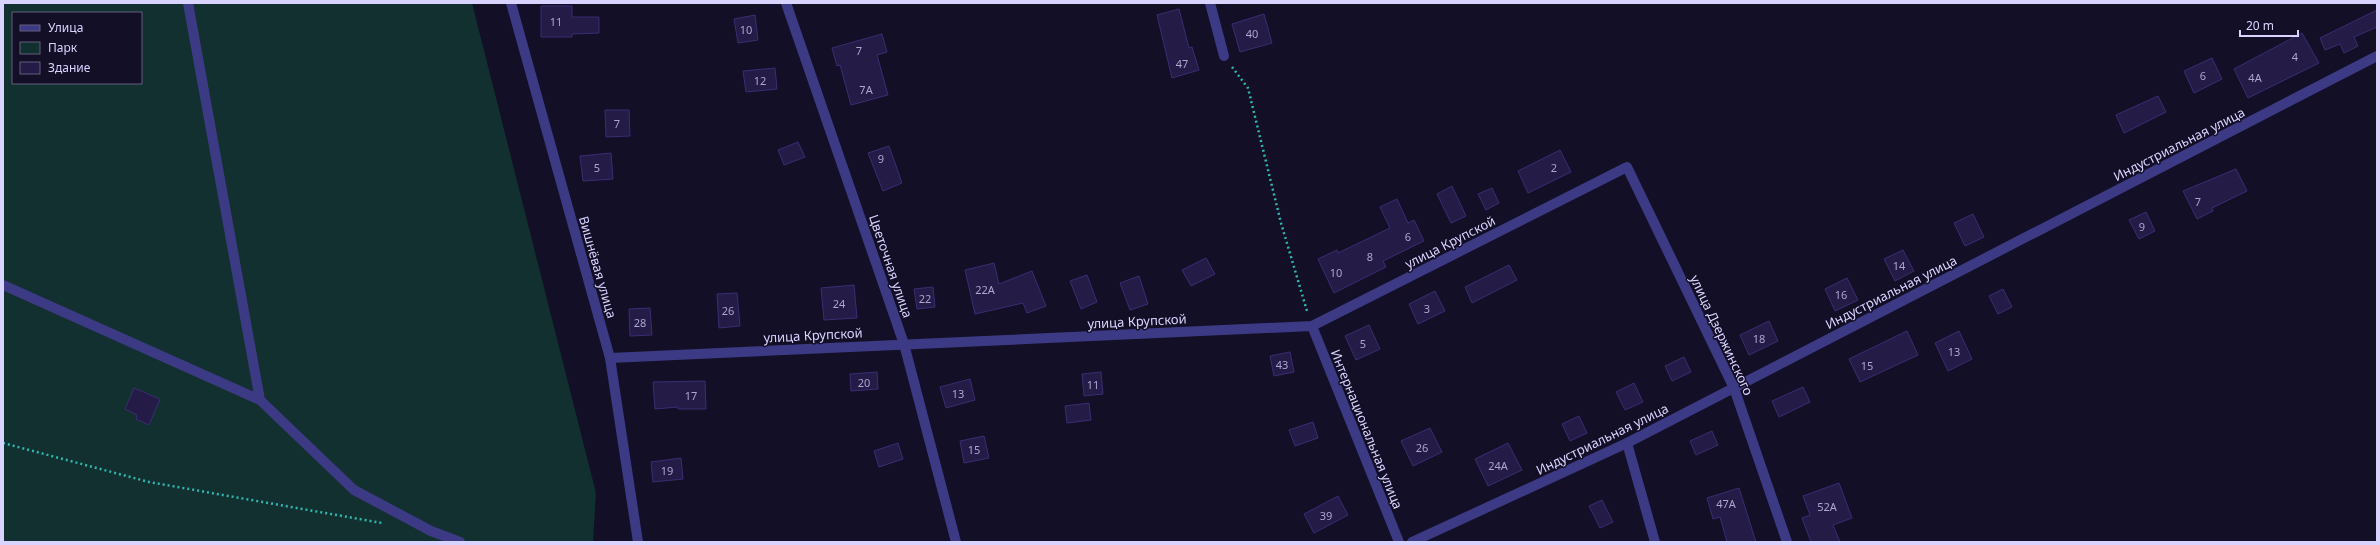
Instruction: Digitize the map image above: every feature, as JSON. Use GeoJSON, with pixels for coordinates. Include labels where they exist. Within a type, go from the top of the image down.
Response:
{"type":"FeatureCollection","features":[{"type":"Feature","properties":{"kind":"street"},"geometry":{"type":"LineString","coordinates":[[188,3],[260,400]]}},
{"type":"Feature","properties":{"kind":"street","name":"Вишнёвая улица"},"geometry":{"type":"LineString","coordinates":[[511,3],[610,358],[638,542]]}},
{"type":"Feature","properties":{"kind":"street","name":"Цветочная улица"},"geometry":{"type":"LineString","coordinates":[[786,3],[904,344],[956,542]]}},
{"type":"Feature","properties":{"kind":"street"},"geometry":{"type":"LineString","coordinates":[[1210,3],[1224,56]]}},
{"type":"Feature","properties":{"kind":"street","name":"Индустриальная улица"},"geometry":{"type":"LineString","coordinates":[[1412,542],[1627,443],[2377,56]]}},
{"type":"Feature","properties":{"kind":"street","name":"улица Крупской"},"geometry":{"type":"LineString","coordinates":[[610,358],[1312,326],[1627,167]]}},
{"type":"Feature","properties":{"kind":"street","name":"улица Дзержинского"},"geometry":{"type":"LineString","coordinates":[[1627,167],[1734,388],[1787,542]]}},
{"type":"Feature","properties":{"kind":"street"},"geometry":{"type":"LineString","coordinates":[[3,286],[260,400],[354,490],[431,531],[460,542]]}},
{"type":"Feature","properties":{"kind":"street","name":"Интернациональная улица"},"geometry":{"type":"LineString","coordinates":[[1312,326],[1399,542]]}},
{"type":"Feature","properties":{"kind":"street"},"geometry":{"type":"LineString","coordinates":[[1627,443],[1655,542]]}},
{"type":"Feature","properties":{"kind":"path"},"geometry":{"type":"LineString","coordinates":[[1224,56],[1248,88],[1281,223],[1312,326]]}},
{"type":"Feature","properties":{"kind":"path"},"geometry":{"type":"LineString","coordinates":[[3,444],[148,482],[384,523]]}},
{"type":"Feature","properties":{"kind":"green space"},"geometry":{"type":"Polygon","coordinates":[[[3,3],[472,3],[596,493],[593,542],[3,542],[3,3]]]}},
{"type":"Feature","properties":{"kind":"building"},"geometry":{"type":"Polygon","coordinates":[[[541,6],[572,6],[572,17],[599,17],[599,33],[572,34],[572,37],[541,37],[541,6]]]}},
{"type":"Feature","properties":{"kind":"building"},"geometry":{"type":"Polygon","coordinates":[[[1179,9],[1189,48],[1192,47],[1199,70],[1172,78],[1157,15],[1179,9]]]}},
{"type":"Feature","properties":{"kind":"building"},"geometry":{"type":"Polygon","coordinates":[[[2377,10],[2377,27],[2354,37],[2358,46],[2344,53],[2340,44],[2325,50],[2320,38],[2377,10]]]}},
{"type":"Feature","properties":{"kind":"building"},"geometry":{"type":"Polygon","coordinates":[[[1264,14],[1272,43],[1240,52],[1232,24],[1264,14]]]}},
{"type":"Feature","properties":{"kind":"building"},"geometry":{"type":"Polygon","coordinates":[[[755,15],[758,40],[738,43],[734,19],[755,15]]]}},
{"type":"Feature","properties":{"kind":"building"},"geometry":{"type":"Polygon","coordinates":[[[2302,33],[2319,63],[2248,98],[2234,69],[2302,33]]]}},
{"type":"Feature","properties":{"kind":"building"},"geometry":{"type":"Polygon","coordinates":[[[882,34],[887,52],[877,55],[888,95],[851,105],[840,65],[837,66],[832,48],[882,34]]]}},
{"type":"Feature","properties":{"kind":"building"},"geometry":{"type":"Polygon","coordinates":[[[2212,58],[2222,79],[2194,93],[2184,71],[2212,58]]]}},
{"type":"Feature","properties":{"kind":"building"},"geometry":{"type":"Polygon","coordinates":[[[775,68],[777,89],[746,92],[743,71],[775,68]]]}},
{"type":"Feature","properties":{"kind":"building"},"geometry":{"type":"Polygon","coordinates":[[[2158,96],[2166,112],[2124,133],[2116,115],[2158,96]]]}},
{"type":"Feature","properties":{"kind":"building"},"geometry":{"type":"Polygon","coordinates":[[[605,110],[629,110],[630,136],[606,137],[605,110]]]}},
{"type":"Feature","properties":{"kind":"building"},"geometry":{"type":"Polygon","coordinates":[[[798,142],[805,157],[784,165],[778,150],[798,142]]]}},
{"type":"Feature","properties":{"kind":"building"},"geometry":{"type":"Polygon","coordinates":[[[889,146],[902,183],[883,191],[868,153],[889,146]]]}},
{"type":"Feature","properties":{"kind":"building"},"geometry":{"type":"Polygon","coordinates":[[[1560,150],[1571,172],[1528,193],[1518,171],[1560,150]]]}},
{"type":"Feature","properties":{"kind":"building"},"geometry":{"type":"Polygon","coordinates":[[[611,153],[613,179],[583,181],[580,156],[611,153]]]}},
{"type":"Feature","properties":{"kind":"building"},"geometry":{"type":"Polygon","coordinates":[[[2236,169],[2247,191],[2212,208],[2213,211],[2197,219],[2183,191],[2236,169]]]}},
{"type":"Feature","properties":{"kind":"building"},"geometry":{"type":"Polygon","coordinates":[[[1452,186],[1466,216],[1451,223],[1437,194],[1452,186]]]}},
{"type":"Feature","properties":{"kind":"building"},"geometry":{"type":"Polygon","coordinates":[[[1492,188],[1499,203],[1486,210],[1478,194],[1492,188]]]}},
{"type":"Feature","properties":{"kind":"building"},"geometry":{"type":"Polygon","coordinates":[[[1397,199],[1408,223],[1414,220],[1424,241],[1383,261],[1386,267],[1334,293],[1318,259],[1337,250],[1338,253],[1390,228],[1380,207],[1397,199]]]}},
{"type":"Feature","properties":{"kind":"building"},"geometry":{"type":"Polygon","coordinates":[[[2146,212],[2155,231],[2139,239],[2129,220],[2146,212]]]}},
{"type":"Feature","properties":{"kind":"building"},"geometry":{"type":"Polygon","coordinates":[[[1973,214],[1984,237],[1965,246],[1954,223],[1973,214]]]}},
{"type":"Feature","properties":{"kind":"building"},"geometry":{"type":"Polygon","coordinates":[[[1903,250],[1914,271],[1895,281],[1884,259],[1903,250]]]}},
{"type":"Feature","properties":{"kind":"building"},"geometry":{"type":"Polygon","coordinates":[[[1206,258],[1215,274],[1191,286],[1182,270],[1206,258]]]}},
{"type":"Feature","properties":{"kind":"building"},"geometry":{"type":"Polygon","coordinates":[[[994,263],[999,284],[1032,271],[1046,306],[1027,313],[1023,303],[975,314],[965,270],[994,263]]]}},
{"type":"Feature","properties":{"kind":"building"},"geometry":{"type":"Polygon","coordinates":[[[1509,265],[1517,280],[1472,303],[1465,287],[1509,265]]]}},
{"type":"Feature","properties":{"kind":"building"},"geometry":{"type":"Polygon","coordinates":[[[1087,275],[1097,302],[1081,309],[1070,281],[1087,275]]]}},
{"type":"Feature","properties":{"kind":"building"},"geometry":{"type":"Polygon","coordinates":[[[1139,276],[1148,304],[1130,310],[1120,283],[1139,276]]]}},
{"type":"Feature","properties":{"kind":"building"},"geometry":{"type":"Polygon","coordinates":[[[1847,278],[1858,300],[1835,311],[1825,289],[1847,278]]]}},
{"type":"Feature","properties":{"kind":"building"},"geometry":{"type":"Polygon","coordinates":[[[854,285],[857,318],[824,320],[821,288],[854,285]]]}},
{"type":"Feature","properties":{"kind":"building"},"geometry":{"type":"Polygon","coordinates":[[[933,287],[935,307],[917,309],[914,289],[933,287]]]}},
{"type":"Feature","properties":{"kind":"building"},"geometry":{"type":"Polygon","coordinates":[[[2003,289],[2012,307],[1998,314],[1989,296],[2003,289]]]}},
{"type":"Feature","properties":{"kind":"building"},"geometry":{"type":"Polygon","coordinates":[[[1435,291],[1445,311],[1418,324],[1409,304],[1435,291]]]}},
{"type":"Feature","properties":{"kind":"building"},"geometry":{"type":"Polygon","coordinates":[[[737,293],[740,326],[719,328],[717,294],[737,293]]]}},
{"type":"Feature","properties":{"kind":"building"},"geometry":{"type":"Polygon","coordinates":[[[650,308],[652,335],[630,336],[629,309],[650,308]]]}},
{"type":"Feature","properties":{"kind":"building"},"geometry":{"type":"Polygon","coordinates":[[[1769,321],[1778,341],[1749,355],[1740,335],[1769,321]]]}},
{"type":"Feature","properties":{"kind":"building"},"geometry":{"type":"Polygon","coordinates":[[[1369,325],[1380,349],[1356,360],[1345,336],[1369,325]]]}},
{"type":"Feature","properties":{"kind":"building"},"geometry":{"type":"Polygon","coordinates":[[[1907,331],[1918,355],[1860,382],[1849,359],[1907,331]]]}},
{"type":"Feature","properties":{"kind":"building"},"geometry":{"type":"Polygon","coordinates":[[[1959,331],[1972,359],[1948,371],[1935,343],[1959,331]]]}},
{"type":"Feature","properties":{"kind":"building"},"geometry":{"type":"Polygon","coordinates":[[[1290,352],[1294,372],[1274,376],[1270,356],[1290,352]]]}},
{"type":"Feature","properties":{"kind":"building"},"geometry":{"type":"Polygon","coordinates":[[[1684,357],[1691,372],[1672,381],[1665,366],[1684,357]]]}},
{"type":"Feature","properties":{"kind":"building"},"geometry":{"type":"Polygon","coordinates":[[[877,372],[878,389],[851,391],[850,374],[877,372]]]}},
{"type":"Feature","properties":{"kind":"building"},"geometry":{"type":"Polygon","coordinates":[[[1101,372],[1103,394],[1084,396],[1082,374],[1101,372]]]}},
{"type":"Feature","properties":{"kind":"building"},"geometry":{"type":"Polygon","coordinates":[[[970,379],[975,400],[946,408],[940,387],[970,379]]]}},
{"type":"Feature","properties":{"kind":"building"},"geometry":{"type":"Polygon","coordinates":[[[705,381],[706,409],[678,409],[678,407],[655,409],[653,382],[705,381]]]}},
{"type":"Feature","properties":{"kind":"building"},"geometry":{"type":"Polygon","coordinates":[[[1634,383],[1643,402],[1625,410],[1616,392],[1634,383]]]}},
{"type":"Feature","properties":{"kind":"building"},"geometry":{"type":"Polygon","coordinates":[[[1803,387],[1810,402],[1779,417],[1772,401],[1803,387]]]}},
{"type":"Feature","properties":{"kind":"building"},"geometry":{"type":"Polygon","coordinates":[[[134,388],[160,399],[149,425],[136,419],[137,415],[125,409],[134,388]]]}},
{"type":"Feature","properties":{"kind":"building"},"geometry":{"type":"Polygon","coordinates":[[[1089,403],[1091,420],[1067,423],[1065,406],[1089,403]]]}},
{"type":"Feature","properties":{"kind":"building"},"geometry":{"type":"Polygon","coordinates":[[[1579,416],[1587,433],[1570,441],[1562,424],[1579,416]]]}},
{"type":"Feature","properties":{"kind":"building"},"geometry":{"type":"Polygon","coordinates":[[[1313,422],[1318,438],[1295,446],[1289,430],[1313,422]]]}},
{"type":"Feature","properties":{"kind":"building"},"geometry":{"type":"Polygon","coordinates":[[[1430,428],[1442,452],[1413,466],[1401,441],[1430,428]]]}},
{"type":"Feature","properties":{"kind":"building"},"geometry":{"type":"Polygon","coordinates":[[[1712,431],[1718,445],[1696,455],[1690,441],[1712,431]]]}},
{"type":"Feature","properties":{"kind":"building"},"geometry":{"type":"Polygon","coordinates":[[[984,436],[989,458],[964,463],[960,441],[984,436]]]}},
{"type":"Feature","properties":{"kind":"building"},"geometry":{"type":"Polygon","coordinates":[[[898,443],[903,459],[879,467],[874,451],[898,443]]]}},
{"type":"Feature","properties":{"kind":"building"},"geometry":{"type":"Polygon","coordinates":[[[1508,443],[1522,470],[1488,486],[1475,459],[1508,443]]]}},
{"type":"Feature","properties":{"kind":"building"},"geometry":{"type":"Polygon","coordinates":[[[681,458],[683,479],[653,482],[651,462],[681,458]]]}},
{"type":"Feature","properties":{"kind":"building"},"geometry":{"type":"Polygon","coordinates":[[[1839,483],[1852,518],[1833,525],[1840,542],[1811,542],[1802,518],[1810,515],[1803,496],[1839,483]]]}},
{"type":"Feature","properties":{"kind":"building"},"geometry":{"type":"Polygon","coordinates":[[[1739,488],[1756,542],[1727,542],[1720,517],[1713,519],[1707,498],[1739,488]]]}},
{"type":"Feature","properties":{"kind":"building"},"geometry":{"type":"Polygon","coordinates":[[[1338,496],[1348,515],[1314,533],[1304,514],[1338,496]]]}},
{"type":"Feature","properties":{"kind":"building"},"geometry":{"type":"Polygon","coordinates":[[[1602,500],[1613,522],[1600,528],[1589,506],[1602,500]]]}}]}
